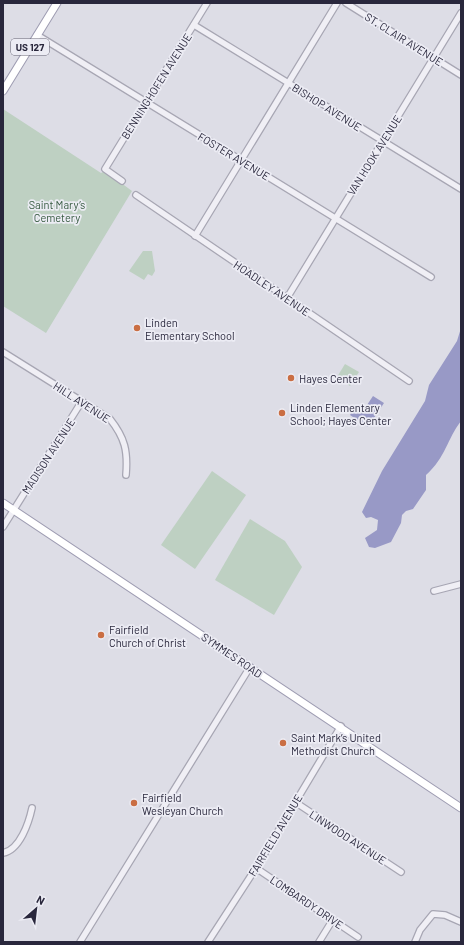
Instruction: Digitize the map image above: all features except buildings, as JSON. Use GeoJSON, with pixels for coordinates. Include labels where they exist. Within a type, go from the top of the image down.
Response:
{"type":"FeatureCollection","features":[{"type":"Feature","properties":{"kind":"main road","name":"US 127"},"geometry":{"type":"LineString","coordinates":[[3,91],[57,3]]}},
{"type":"Feature","properties":{"kind":"main road","name":"SYMMES ROAD"},"geometry":{"type":"LineString","coordinates":[[3,503],[341,726],[461,808]]}},
{"type":"Feature","properties":{"kind":"street","name":"BENNINGHOFEN AVENUE"},"geometry":{"type":"LineString","coordinates":[[122,181],[105,169],[207,3]]}},
{"type":"Feature","properties":{"kind":"street"},"geometry":{"type":"LineString","coordinates":[[195,236],[337,3]]}},
{"type":"Feature","properties":{"kind":"street","name":"ST. CLAIR AVENUE"},"geometry":{"type":"LineString","coordinates":[[346,3],[461,74]]}},
{"type":"Feature","properties":{"kind":"street","name":"VAN HOOK AVENUE"},"geometry":{"type":"LineString","coordinates":[[287,298],[461,13]]}},
{"type":"Feature","properties":{"kind":"street","name":"BISHOP AVENUE"},"geometry":{"type":"LineString","coordinates":[[194,25],[461,189]]}},
{"type":"Feature","properties":{"kind":"street","name":"FOSTER AVENUE"},"geometry":{"type":"LineString","coordinates":[[37,35],[240,160],[336,217],[431,277]]}},
{"type":"Feature","properties":{"kind":"street","name":"HOADLEY AVENUE"},"geometry":{"type":"LineString","coordinates":[[136,195],[409,380]]}},
{"type":"Feature","properties":{"kind":"street","name":"HILL AVENUE"},"geometry":{"type":"LineString","coordinates":[[3,352],[110,419],[122,435],[127,456],[126,475]]}},
{"type":"Feature","properties":{"kind":"street","name":"MADISON AVENUE"},"geometry":{"type":"LineString","coordinates":[[3,527],[82,402]]}},
{"type":"Feature","properties":{"kind":"street"},"geometry":{"type":"LineString","coordinates":[[434,591],[461,584]]}},
{"type":"Feature","properties":{"kind":"street"},"geometry":{"type":"LineString","coordinates":[[80,942],[250,667]]}},
{"type":"Feature","properties":{"kind":"street","name":"FAIRFIELD AVENUE"},"geometry":{"type":"LineString","coordinates":[[208,942],[256,868],[341,726]]}},
{"type":"Feature","properties":{"kind":"street","name":"LINWOOD AVENUE"},"geometry":{"type":"LineString","coordinates":[[295,802],[401,872]]}},
{"type":"Feature","properties":{"kind":"street"},"geometry":{"type":"LineString","coordinates":[[3,853],[16,844],[29,819],[32,808]]}},
{"type":"Feature","properties":{"kind":"street","name":"LOMBARDY DRIVE"},"geometry":{"type":"LineString","coordinates":[[256,868],[332,921],[358,937]]}},
{"type":"Feature","properties":{"kind":"street"},"geometry":{"type":"LineString","coordinates":[[415,942],[420,930],[433,914],[445,915],[461,922]]}},
{"type":"Feature","properties":{"kind":"street"},"geometry":{"type":"LineString","coordinates":[[319,942],[332,921]]}},
{"type":"Feature","properties":{"kind":"green space","name":"Saint Mary’s Cemetery"},"geometry":{"type":"Polygon","coordinates":[[[3,109],[101,173],[105,171],[132,191],[46,333],[3,306],[3,109]]]}},
{"type":"Feature","properties":{"kind":"green space"},"geometry":{"type":"Polygon","coordinates":[[[143,251],[152,251],[155,271],[152,276],[148,274],[144,280],[129,271],[143,251]]]}},
{"type":"Feature","properties":{"kind":"green space"},"geometry":{"type":"Polygon","coordinates":[[[345,364],[359,372],[350,386],[337,377],[345,364]]]}},
{"type":"Feature","properties":{"kind":"green space"},"geometry":{"type":"Polygon","coordinates":[[[212,471],[246,495],[195,569],[161,545],[212,471]]]}},
{"type":"Feature","properties":{"kind":"green space"},"geometry":{"type":"Polygon","coordinates":[[[250,519],[285,541],[302,567],[274,615],[215,580],[250,519]]]}},
{"type":"Feature","properties":{"kind":"water"},"geometry":{"type":"Polygon","coordinates":[[[461,328],[461,421],[452,434],[438,462],[426,475],[426,490],[413,509],[406,511],[402,515],[401,523],[391,542],[375,548],[369,547],[365,538],[377,530],[378,520],[371,517],[366,518],[362,512],[382,471],[425,401],[429,385],[457,341],[461,328]]]}},
{"type":"Feature","properties":{"kind":"water"},"geometry":{"type":"Polygon","coordinates":[[[373,396],[384,403],[368,427],[350,415],[355,407],[363,411],[373,396]]]}},
{"type":"Feature","properties":{"kind":"place","name":"Linden Elementary School"},"geometry":{"type":"Point","coordinates":[137,328]}},
{"type":"Feature","properties":{"kind":"place","name":"Hayes Center"},"geometry":{"type":"Point","coordinates":[291,378]}},
{"type":"Feature","properties":{"kind":"place","name":"Linden Elementary School; Hayes Center"},"geometry":{"type":"Point","coordinates":[282,413]}},
{"type":"Feature","properties":{"kind":"place","name":"Fairfield Church of Christ"},"geometry":{"type":"Point","coordinates":[101,635]}},
{"type":"Feature","properties":{"kind":"place","name":"Saint Mark’s United Methodist Church"},"geometry":{"type":"Point","coordinates":[283,743]}},
{"type":"Feature","properties":{"kind":"place","name":"Fairfield Wesleyan Church"},"geometry":{"type":"Point","coordinates":[134,803]}}]}
